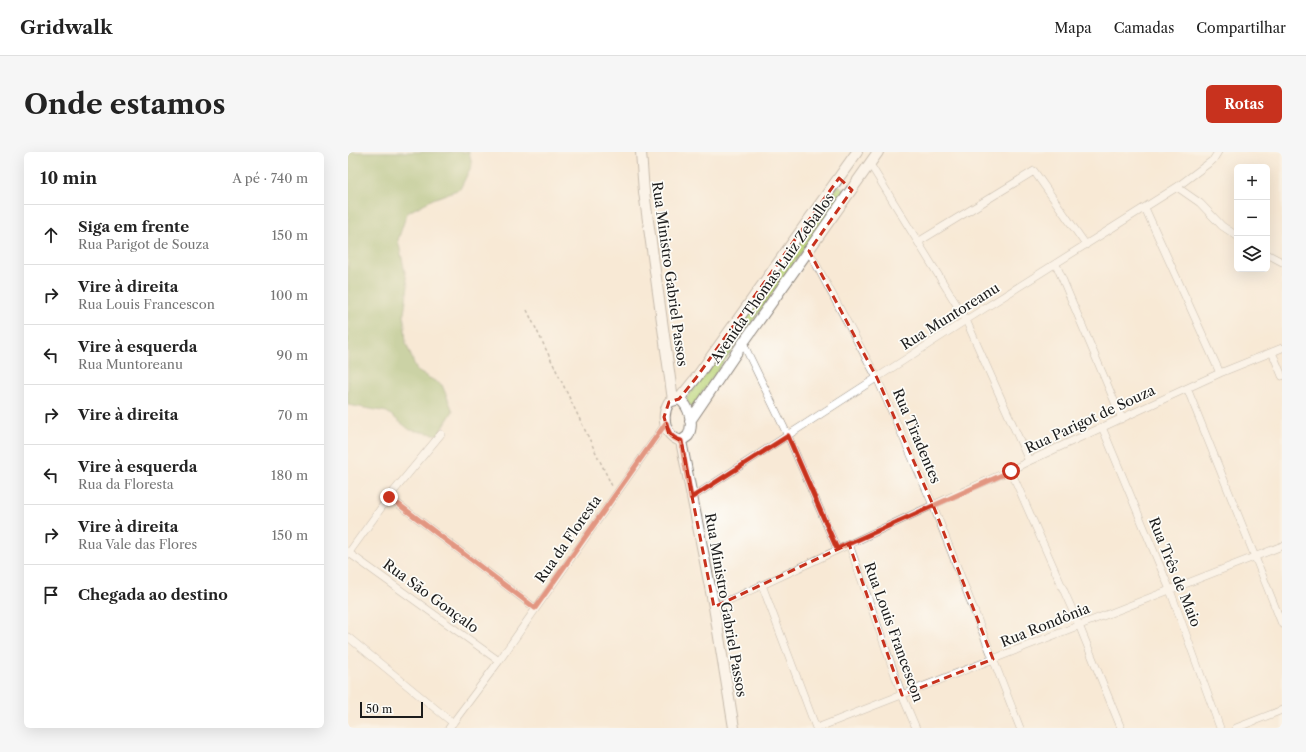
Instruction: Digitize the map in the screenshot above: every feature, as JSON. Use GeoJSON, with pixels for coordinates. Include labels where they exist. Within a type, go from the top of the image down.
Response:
{"type":"FeatureCollection","features":[{"type":"Feature","properties":{"kind":"main road","name":"Rua Ministro Gabriel Passos"},"geometry":{"type":"LineString","coordinates":[[641,152],[645,200],[676,400],[684,402],[687,406],[690,421]]}},
{"type":"Feature","properties":{"kind":"main road","name":"Avenida Thomas Luiz Zeballos"},"geometry":{"type":"LineString","coordinates":[[676,400],[696,378],[857,152]]}},
{"type":"Feature","properties":{"kind":"main road","name":"Avenida Thomas Luiz Zeballos"},"geometry":{"type":"LineString","coordinates":[[690,421],[743,343],[878,152]]}},
{"type":"Feature","properties":{"kind":"main road"},"geometry":{"type":"LineString","coordinates":[[839,178],[852,190]]}},
{"type":"Feature","properties":{"kind":"main road"},"geometry":{"type":"LineString","coordinates":[[676,400],[669,402],[665,409],[664,417],[669,434],[675,439],[681,441],[688,436],[690,432],[690,421]]}},
{"type":"Feature","properties":{"kind":"main road","name":"Rua Ministro Gabriel Passos"},"geometry":{"type":"LineString","coordinates":[[681,441],[691,498],[714,606],[734,728]]}},
{"type":"Feature","properties":{"kind":"street","name":"Rua Muntoreanu"},"geometry":{"type":"LineString","coordinates":[[691,498],[966,320],[1177,187],[1213,160],[1218,152]]}},
{"type":"Feature","properties":{"kind":"street"},"geometry":{"type":"LineString","coordinates":[[870,164],[966,320],[1029,461]]}},
{"type":"Feature","properties":{"kind":"street"},"geometry":{"type":"LineString","coordinates":[[918,242],[1034,171],[1086,245]]}},
{"type":"Feature","properties":{"kind":"street"},"geometry":{"type":"LineString","coordinates":[[1177,187],[1200,203],[1222,226],[1234,234]]}},
{"type":"Feature","properties":{"kind":"street"},"geometry":{"type":"LineString","coordinates":[[1145,208],[1220,373]]}},
{"type":"Feature","properties":{"kind":"street","name":"Rua Tiradentes"},"geometry":{"type":"LineString","coordinates":[[809,251],[878,378],[933,505],[1020,728]]}},
{"type":"Feature","properties":{"kind":"street"},"geometry":{"type":"LineString","coordinates":[[1270,256],[1282,262]]}},
{"type":"Feature","properties":{"kind":"street"},"geometry":{"type":"LineString","coordinates":[[1056,264],[1122,419]]}},
{"type":"Feature","properties":{"kind":"street"},"geometry":{"type":"LineString","coordinates":[[743,343],[788,436],[837,549]]}},
{"type":"Feature","properties":{"kind":"street","name":"Rua Parigot de Souza"},"geometry":{"type":"LineString","coordinates":[[714,606],[933,505],[1011,471],[1029,461],[1220,373],[1282,348]]}},
{"type":"Feature","properties":{"kind":"street"},"geometry":{"type":"LineString","coordinates":[[1272,352],[1282,376]]}},
{"type":"Feature","properties":{"kind":"street"},"geometry":{"type":"LineString","coordinates":[[1188,388],[1282,624]]}},
{"type":"Feature","properties":{"kind":"street","name":"Rua da Floresta"},"geometry":{"type":"LineString","coordinates":[[451,725],[666,423]]}},
{"type":"Feature","properties":{"kind":"street","name":"Rua Três de Maio"},"geometry":{"type":"LineString","coordinates":[[1102,428],[1170,590],[1220,728]]}},
{"type":"Feature","properties":{"kind":"street"},"geometry":{"type":"LineString","coordinates":[[348,553],[389,497],[441,434]]}},
{"type":"Feature","properties":{"kind":"street"},"geometry":{"type":"LineString","coordinates":[[1011,471],[1079,625],[1121,728]]}},
{"type":"Feature","properties":{"kind":"street"},"geometry":{"type":"LineString","coordinates":[[389,497],[535,608]]}},
{"type":"Feature","properties":{"kind":"street","name":"Rua Louis Francescon"},"geometry":{"type":"LineString","coordinates":[[849,544],[902,695],[916,728]]}},
{"type":"Feature","properties":{"kind":"street","name":"Rua Rondônia"},"geometry":{"type":"LineString","coordinates":[[817,728],[1282,546]]}},
{"type":"Feature","properties":{"kind":"street","name":"Rua São Gonçalo"},"geometry":{"type":"LineString","coordinates":[[348,553],[498,661]]}},
{"type":"Feature","properties":{"kind":"street"},"geometry":{"type":"LineString","coordinates":[[762,585],[817,728]]}},
{"type":"Feature","properties":{"kind":"street"},"geometry":{"type":"LineString","coordinates":[[348,637],[451,725]]}},
{"type":"Feature","properties":{"kind":"street"},"geometry":{"type":"LineString","coordinates":[[1236,728],[1282,710]]}},
{"type":"Feature","properties":{"kind":"path"},"geometry":{"type":"LineString","coordinates":[[527,310],[616,493]]}},
{"type":"Feature","properties":{"kind":"highlighted area"},"geometry":{"type":"Polygon","coordinates":[[[839,178],[852,190],[809,251],[877,378],[933,505],[993,659],[902,695],[849,544],[714,607],[681,441],[669,434],[664,417],[669,402],[679,399],[696,378],[839,178]]]}},
{"type":"Feature","properties":{"kind":"green space"},"geometry":{"type":"Polygon","coordinates":[[[348,152],[469,152],[472,165],[460,189],[433,199],[407,213],[398,240],[408,286],[404,314],[406,343],[417,371],[442,385],[453,411],[438,435],[410,430],[387,412],[348,405],[348,152]]]}},
{"type":"Feature","properties":{"kind":"green space"},"geometry":{"type":"Polygon","coordinates":[[[839,185],[845,191],[691,408],[686,399],[706,374],[839,185]]]}},
{"type":"Feature","properties":{"kind":"route"},"geometry":{"type":"LineString","coordinates":[[389,497],[535,608],[666,423],[669,434],[675,439],[681,441],[691,498],[788,436],[837,549],[1011,471]]}}]}
